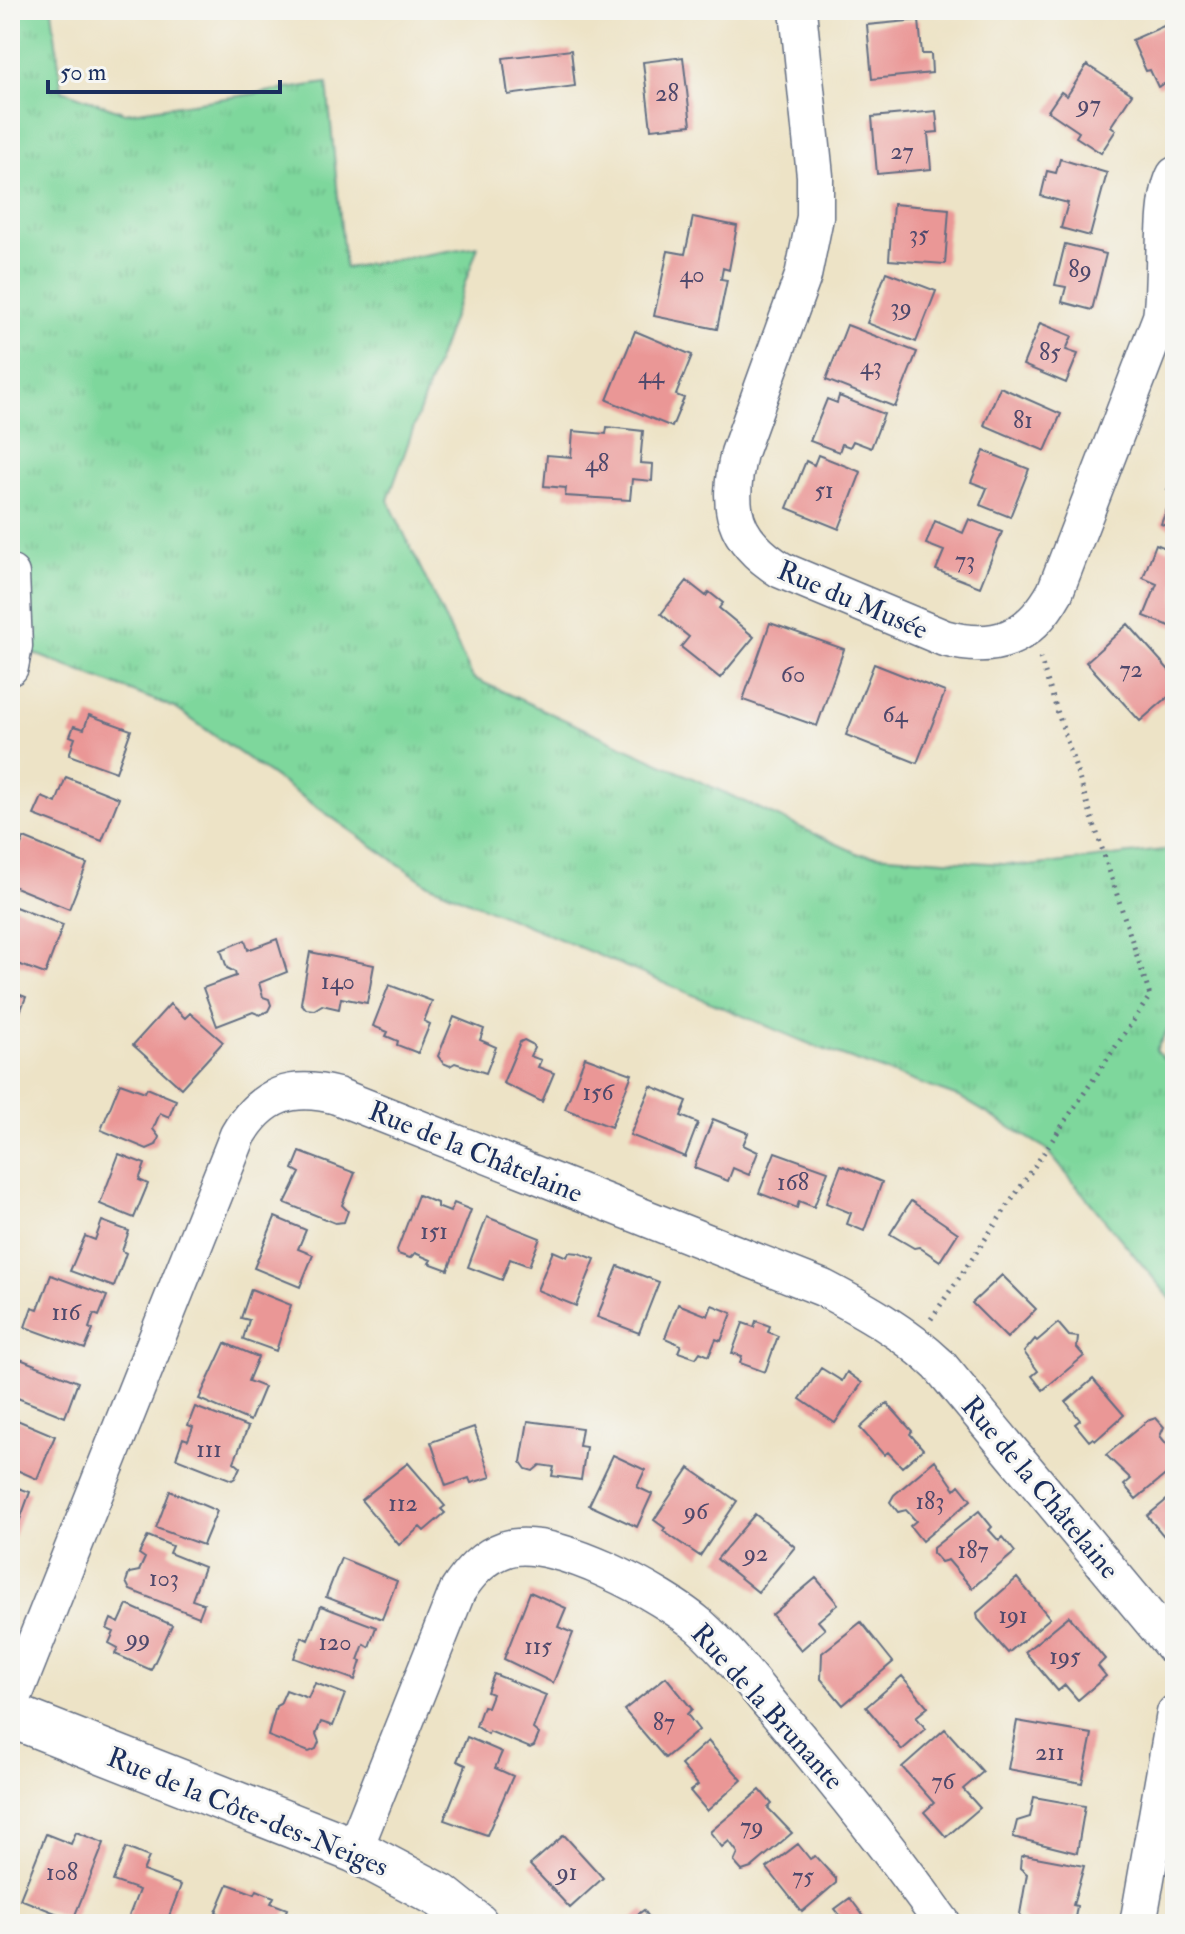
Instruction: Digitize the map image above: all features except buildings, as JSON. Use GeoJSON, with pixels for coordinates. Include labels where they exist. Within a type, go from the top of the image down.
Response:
{"type":"FeatureCollection","features":[{"type":"Feature","properties":{"kind":"street","name":"Rue du Musée"},"geometry":{"type":"LineString","coordinates":[[798,10],[815,176],[815,217],[803,276],[733,478],[738,525],[745,541],[760,557],[781,570],[944,638],[966,644],[1013,638],[1044,612],[1055,592],[1161,317],[1165,293],[1167,202],[1175,175]]}},
{"type":"Feature","properties":{"kind":"street"},"geometry":{"type":"LineString","coordinates":[[10,667],[14,646],[11,574]]}},
{"type":"Feature","properties":{"kind":"street","name":"Rue de la Châtelaine"},"geometry":{"type":"LineString","coordinates":[[10,1706],[238,1135],[259,1107],[277,1096],[296,1090],[318,1090],[337,1096],[823,1288],[886,1322],[915,1342],[939,1365],[1175,1649]]}},
{"type":"Feature","properties":{"kind":"street","name":"Rue de la Brunante"},"geometry":{"type":"LineString","coordinates":[[354,1850],[457,1592],[468,1573],[487,1558],[507,1549],[528,1546],[570,1555],[648,1590],[699,1625],[848,1796],[943,1924]]}},
{"type":"Feature","properties":{"kind":"street"},"geometry":{"type":"LineString","coordinates":[[1138,1924],[1175,1713]]}},
{"type":"Feature","properties":{"kind":"street","name":"Rue de la Côte-des-Neiges"},"geometry":{"type":"LineString","coordinates":[[10,1715],[354,1850],[441,1896],[476,1924]]}},
{"type":"Feature","properties":{"kind":"path"},"geometry":{"type":"LineString","coordinates":[[915,1342],[1150,996],[1030,626]]}},
{"type":"Feature","properties":{"kind":"green space"},"geometry":{"type":"Polygon","coordinates":[[[10,10],[52,10],[62,90],[125,113],[327,83],[345,268],[478,246],[388,500],[473,678],[859,854],[1030,866],[1171,849],[1175,876],[1175,1016],[1156,1050],[1175,1072],[1175,1304],[1045,1148],[961,1098],[817,1047],[426,883],[175,708],[14,646],[10,573],[10,10]]]}}]}
